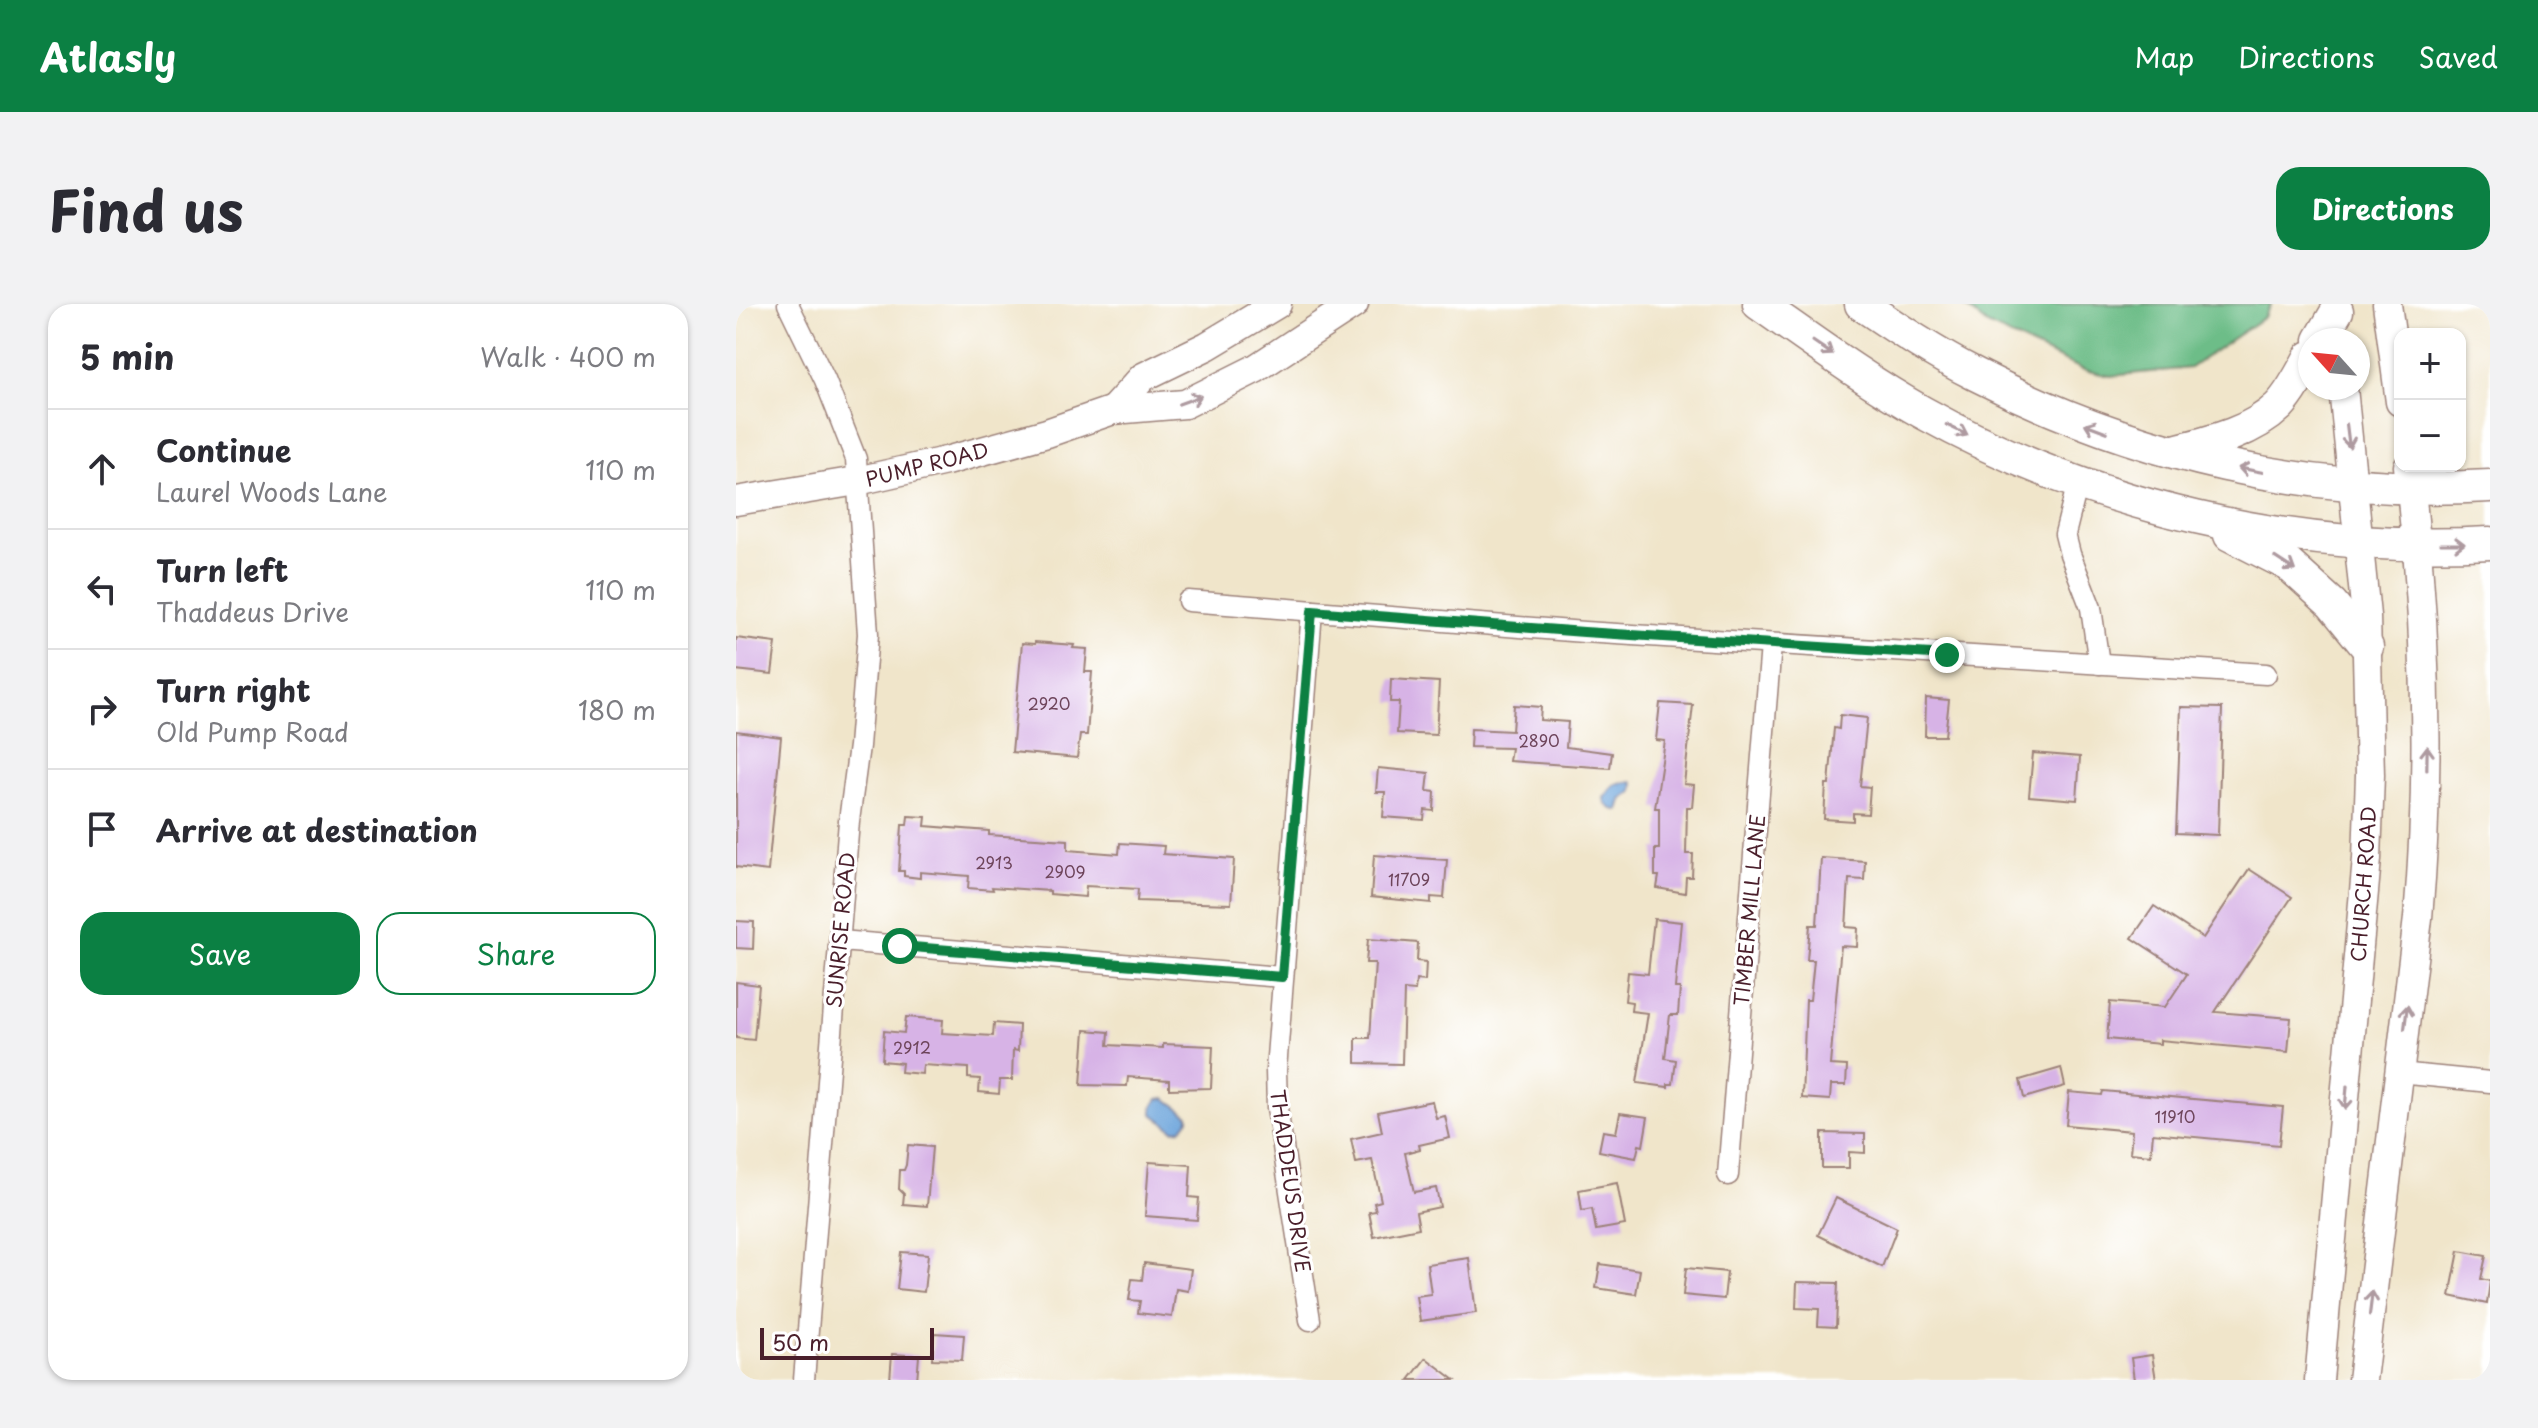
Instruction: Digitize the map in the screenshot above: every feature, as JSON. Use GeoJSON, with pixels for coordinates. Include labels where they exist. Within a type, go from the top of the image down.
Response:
{"type":"FeatureCollection","features":[{"type":"Feature","properties":{"kind":"main road","name":"PUMP ROAD"},"geometry":{"type":"LineString","coordinates":[[1113,410],[1143,377],[1207,346],[1277,304]]}},
{"type":"Feature","properties":{"kind":"main road","name":"PUMP ROAD"},"geometry":{"type":"LineString","coordinates":[[736,501],[857,481],[1004,445],[1113,410],[1185,404],[1255,369],[1354,304]]}},
{"type":"Feature","properties":{"kind":"main road"},"geometry":{"type":"LineString","coordinates":[[1759,304],[1920,411],[1958,431],[2078,482],[2191,516],[2272,531],[2360,541],[2490,543]]}},
{"type":"Feature","properties":{"kind":"main road"},"geometry":{"type":"LineString","coordinates":[[1861,304],[1929,349],[1975,374],[2093,427],[2170,453],[2309,481],[2354,484],[2410,476],[2490,486]]}},
{"type":"Feature","properties":{"kind":"main road"},"geometry":{"type":"LineString","coordinates":[[2387,304],[2400,400]]}},
{"type":"Feature","properties":{"kind":"main road"},"geometry":{"type":"LineString","coordinates":[[2170,453],[2220,439],[2263,418],[2290,392],[2298,378]]}},
{"type":"Feature","properties":{"kind":"main road","name":"CHURCH ROAD"},"geometry":{"type":"LineString","coordinates":[[2319,1380],[2367,859],[2370,775],[2367,647],[2360,541],[2344,400]]}},
{"type":"Feature","properties":{"kind":"main road"},"geometry":{"type":"LineString","coordinates":[[2362,1380],[2418,918],[2426,787],[2423,620],[2410,476]]}},
{"type":"Feature","properties":{"kind":"main road"},"geometry":{"type":"LineString","coordinates":[[2191,516],[2289,565],[2332,604],[2367,647]]}},
{"type":"Feature","properties":{"kind":"street","name":"SUNRISE ROAD"},"geometry":{"type":"LineString","coordinates":[[788,304],[825,380],[852,446],[868,634],[804,1380]]}},
{"type":"Feature","properties":{"kind":"street"},"geometry":{"type":"LineString","coordinates":[[2078,482],[2065,534],[2091,608],[2099,664]]}},
{"type":"Feature","properties":{"kind":"street"},"geometry":{"type":"LineString","coordinates":[[1188,601],[1771,645],[2266,674]]}},
{"type":"Feature","properties":{"kind":"street","name":"THADDEUS DRIVE"},"geometry":{"type":"LineString","coordinates":[[1310,1320],[1277,1108],[1282,977],[1312,611]]}},
{"type":"Feature","properties":{"kind":"street","name":"TIMBER MILL LANE"},"geometry":{"type":"LineString","coordinates":[[1728,1175],[1771,645]]}},
{"type":"Feature","properties":{"kind":"street"},"geometry":{"type":"LineString","coordinates":[[840,941],[1282,977]]}},
{"type":"Feature","properties":{"kind":"street"},"geometry":{"type":"LineString","coordinates":[[2399,1073],[2490,1082]]}},
{"type":"Feature","properties":{"kind":"green space"},"geometry":{"type":"Polygon","coordinates":[[[1962,304],[2271,304],[2264,317],[2190,368],[2110,376],[2084,370],[1987,325],[1962,304]]]}},
{"type":"Feature","properties":{"kind":"water"},"geometry":{"type":"Polygon","coordinates":[[[1632,781],[1633,792],[1622,800],[1619,810],[1607,805],[1604,798],[1614,785],[1632,781]]]}},
{"type":"Feature","properties":{"kind":"water"},"geometry":{"type":"Polygon","coordinates":[[[1165,1098],[1189,1115],[1181,1129],[1174,1130],[1153,1114],[1158,1099],[1165,1098]]]}},
{"type":"Feature","properties":{"kind":"building"},"geometry":{"type":"Polygon","coordinates":[[[736,638],[776,643],[772,674],[736,670],[736,638]]]}},
{"type":"Feature","properties":{"kind":"building"},"geometry":{"type":"Polygon","coordinates":[[[1022,643],[1087,649],[1085,672],[1092,672],[1087,735],[1080,735],[1077,758],[1012,752],[1022,643]]]}},
{"type":"Feature","properties":{"kind":"building"},"geometry":{"type":"Polygon","coordinates":[[[1391,679],[1439,682],[1436,735],[1397,733],[1399,702],[1390,702],[1391,679]]]}},
{"type":"Feature","properties":{"kind":"building"},"geometry":{"type":"Polygon","coordinates":[[[1926,698],[1949,700],[1945,736],[1925,736],[1926,698]]]}},
{"type":"Feature","properties":{"kind":"building"},"geometry":{"type":"Polygon","coordinates":[[[1660,703],[1693,705],[1684,784],[1694,785],[1692,807],[1687,807],[1686,854],[1693,854],[1692,877],[1686,877],[1685,893],[1657,888],[1659,876],[1655,876],[1655,849],[1659,849],[1659,808],[1655,808],[1665,741],[1656,740],[1660,703]]]}},
{"type":"Feature","properties":{"kind":"building"},"geometry":{"type":"Polygon","coordinates":[[[1514,705],[1541,707],[1540,720],[1568,722],[1566,747],[1612,753],[1610,768],[1509,761],[1511,748],[1470,747],[1471,729],[1512,731],[1514,705]]]}},
{"type":"Feature","properties":{"kind":"building"},"geometry":{"type":"Polygon","coordinates":[[[2181,707],[2222,708],[2218,835],[2176,833],[2181,707]]]}},
{"type":"Feature","properties":{"kind":"building"},"geometry":{"type":"Polygon","coordinates":[[[1840,715],[1867,718],[1860,786],[1870,787],[1868,814],[1853,813],[1853,821],[1824,819],[1834,728],[1839,729],[1840,715]]]}},
{"type":"Feature","properties":{"kind":"building"},"geometry":{"type":"Polygon","coordinates":[[[736,731],[781,737],[768,871],[736,867],[736,731]]]}},
{"type":"Feature","properties":{"kind":"building"},"geometry":{"type":"Polygon","coordinates":[[[2033,753],[2080,757],[2077,800],[2029,796],[2033,753]]]}},
{"type":"Feature","properties":{"kind":"building"},"geometry":{"type":"Polygon","coordinates":[[[1378,768],[1429,773],[1427,791],[1435,792],[1434,811],[1425,810],[1424,820],[1383,817],[1385,792],[1376,792],[1378,768]]]}},
{"type":"Feature","properties":{"kind":"building"},"geometry":{"type":"Polygon","coordinates":[[[908,816],[926,817],[925,826],[989,831],[989,835],[1068,840],[1068,850],[1119,854],[1120,843],[1164,846],[1163,854],[1234,859],[1231,904],[1137,901],[1138,889],[1086,886],[1085,897],[1050,894],[1050,891],[968,888],[969,876],[920,872],[920,878],[904,876],[904,871],[899,871],[902,825],[907,825],[908,816]]]}},
{"type":"Feature","properties":{"kind":"building"},"geometry":{"type":"Polygon","coordinates":[[[1374,855],[1447,860],[1444,898],[1431,897],[1431,903],[1371,897],[1374,855]]]}},
{"type":"Feature","properties":{"kind":"building"},"geometry":{"type":"Polygon","coordinates":[[[1821,858],[1865,861],[1864,880],[1849,879],[1846,927],[1858,928],[1857,947],[1841,946],[1830,1065],[1847,1066],[1846,1085],[1831,1085],[1830,1100],[1802,1098],[1806,1000],[1810,1000],[1814,960],[1807,960],[1810,925],[1817,925],[1821,858]]]}},
{"type":"Feature","properties":{"kind":"building"},"geometry":{"type":"Polygon","coordinates":[[[2249,869],[2292,897],[2215,1012],[2291,1018],[2288,1052],[2160,1040],[2160,1044],[2107,1039],[2110,1002],[2165,1007],[2187,974],[2132,938],[2154,906],[2203,938],[2249,869]]]}},
{"type":"Feature","properties":{"kind":"building"},"geometry":{"type":"Polygon","coordinates":[[[1654,919],[1681,922],[1675,988],[1680,988],[1678,1015],[1670,1015],[1665,1058],[1676,1060],[1673,1084],[1668,1084],[1668,1087],[1637,1083],[1648,1013],[1631,1011],[1632,1002],[1625,1001],[1628,972],[1648,974],[1654,919]]]}},
{"type":"Feature","properties":{"kind":"building"},"geometry":{"type":"Polygon","coordinates":[[[736,921],[754,922],[753,949],[736,948],[736,921]]]}},
{"type":"Feature","properties":{"kind":"building"},"geometry":{"type":"Polygon","coordinates":[[[1368,939],[1418,943],[1417,961],[1426,962],[1425,981],[1416,980],[1415,991],[1404,990],[1402,1064],[1356,1063],[1356,1038],[1370,1038],[1375,963],[1366,963],[1368,939]]]}},
{"type":"Feature","properties":{"kind":"building"},"geometry":{"type":"Polygon","coordinates":[[[736,982],[759,985],[754,1040],[736,1038],[736,982]]]}},
{"type":"Feature","properties":{"kind":"building"},"geometry":{"type":"Polygon","coordinates":[[[906,1017],[943,1020],[942,1033],[993,1036],[994,1023],[1019,1025],[1018,1051],[1013,1050],[1012,1080],[1000,1080],[999,1094],[979,1092],[980,1079],[968,1078],[968,1068],[923,1065],[922,1074],[901,1072],[902,1063],[882,1061],[884,1031],[904,1033],[906,1017]]]}},
{"type":"Feature","properties":{"kind":"building"},"geometry":{"type":"Polygon","coordinates":[[[1085,1030],[1109,1032],[1108,1045],[1163,1048],[1163,1044],[1213,1046],[1211,1088],[1169,1089],[1169,1080],[1128,1077],[1127,1086],[1081,1085],[1085,1030]]]}},
{"type":"Feature","properties":{"kind":"building"},"geometry":{"type":"Polygon","coordinates":[[[2061,1068],[2065,1086],[2024,1098],[2020,1080],[2061,1068]]]}},
{"type":"Feature","properties":{"kind":"building"},"geometry":{"type":"Polygon","coordinates":[[[2103,1091],[2283,1107],[2279,1145],[2153,1133],[2151,1155],[2130,1153],[2132,1131],[2066,1125],[2069,1092],[2102,1095],[2103,1091]]]}},
{"type":"Feature","properties":{"kind":"building"},"geometry":{"type":"Polygon","coordinates":[[[1432,1101],[1436,1118],[1445,1116],[1450,1138],[1419,1145],[1420,1149],[1405,1153],[1414,1192],[1436,1188],[1440,1207],[1416,1212],[1419,1228],[1374,1237],[1369,1212],[1376,1211],[1374,1203],[1381,1201],[1372,1160],[1356,1163],[1351,1139],[1382,1132],[1378,1112],[1432,1101]]]}},
{"type":"Feature","properties":{"kind":"building"},"geometry":{"type":"Polygon","coordinates":[[[1620,1113],[1648,1117],[1643,1146],[1639,1145],[1636,1158],[1599,1151],[1603,1131],[1616,1133],[1620,1113]]]}},
{"type":"Feature","properties":{"kind":"building"},"geometry":{"type":"Polygon","coordinates":[[[1822,1133],[1865,1134],[1865,1153],[1849,1152],[1849,1168],[1822,1168],[1822,1133]]]}},
{"type":"Feature","properties":{"kind":"building"},"geometry":{"type":"Polygon","coordinates":[[[908,1145],[932,1147],[927,1206],[903,1204],[904,1194],[899,1189],[900,1170],[904,1170],[906,1165],[908,1145]]]}},
{"type":"Feature","properties":{"kind":"building"},"geometry":{"type":"Polygon","coordinates":[[[1149,1162],[1191,1165],[1189,1197],[1199,1198],[1197,1220],[1145,1216],[1149,1162]]]}},
{"type":"Feature","properties":{"kind":"building"},"geometry":{"type":"Polygon","coordinates":[[[1617,1183],[1625,1225],[1596,1230],[1592,1209],[1582,1211],[1579,1190],[1617,1183]]]}},
{"type":"Feature","properties":{"kind":"building"},"geometry":{"type":"Polygon","coordinates":[[[1836,1198],[1897,1228],[1882,1267],[1818,1235],[1836,1198]]]}},
{"type":"Feature","properties":{"kind":"building"},"geometry":{"type":"Polygon","coordinates":[[[2459,1251],[2486,1256],[2481,1279],[2490,1281],[2487,1304],[2450,1296],[2459,1251]]]}},
{"type":"Feature","properties":{"kind":"building"},"geometry":{"type":"Polygon","coordinates":[[[901,1252],[928,1254],[924,1292],[897,1289],[901,1252]]]}},
{"type":"Feature","properties":{"kind":"building"},"geometry":{"type":"Polygon","coordinates":[[[1469,1258],[1476,1313],[1420,1321],[1416,1296],[1431,1294],[1427,1264],[1469,1258]]]}},
{"type":"Feature","properties":{"kind":"building"},"geometry":{"type":"Polygon","coordinates":[[[1144,1263],[1191,1269],[1188,1291],[1176,1289],[1172,1317],[1138,1313],[1140,1301],[1129,1300],[1132,1279],[1142,1280],[1144,1263]]]}},
{"type":"Feature","properties":{"kind":"building"},"geometry":{"type":"Polygon","coordinates":[[[1600,1264],[1640,1270],[1636,1294],[1596,1288],[1600,1264]]]}},
{"type":"Feature","properties":{"kind":"building"},"geometry":{"type":"Polygon","coordinates":[[[1686,1268],[1727,1272],[1724,1299],[1683,1295],[1686,1268]]]}},
{"type":"Feature","properties":{"kind":"building"},"geometry":{"type":"Polygon","coordinates":[[[1797,1282],[1838,1283],[1836,1327],[1818,1326],[1819,1309],[1796,1308],[1797,1282]]]}},
{"type":"Feature","properties":{"kind":"building"},"geometry":{"type":"Polygon","coordinates":[[[934,1333],[964,1335],[962,1360],[932,1359],[934,1333]]]}},
{"type":"Feature","properties":{"kind":"building"},"geometry":{"type":"Polygon","coordinates":[[[892,1354],[919,1356],[917,1380],[890,1380],[892,1354]]]}},
{"type":"Feature","properties":{"kind":"building"},"geometry":{"type":"Polygon","coordinates":[[[2152,1355],[2156,1380],[2134,1380],[2131,1358],[2152,1355]]]}},
{"type":"Feature","properties":{"kind":"building"},"geometry":{"type":"Polygon","coordinates":[[[1426,1358],[1455,1380],[1409,1380],[1426,1358]]]}},
{"type":"Feature","properties":{"kind":"route"},"geometry":{"type":"LineString","coordinates":[[900,946],[1282,977],[1312,611],[1947,655]]}}]}
